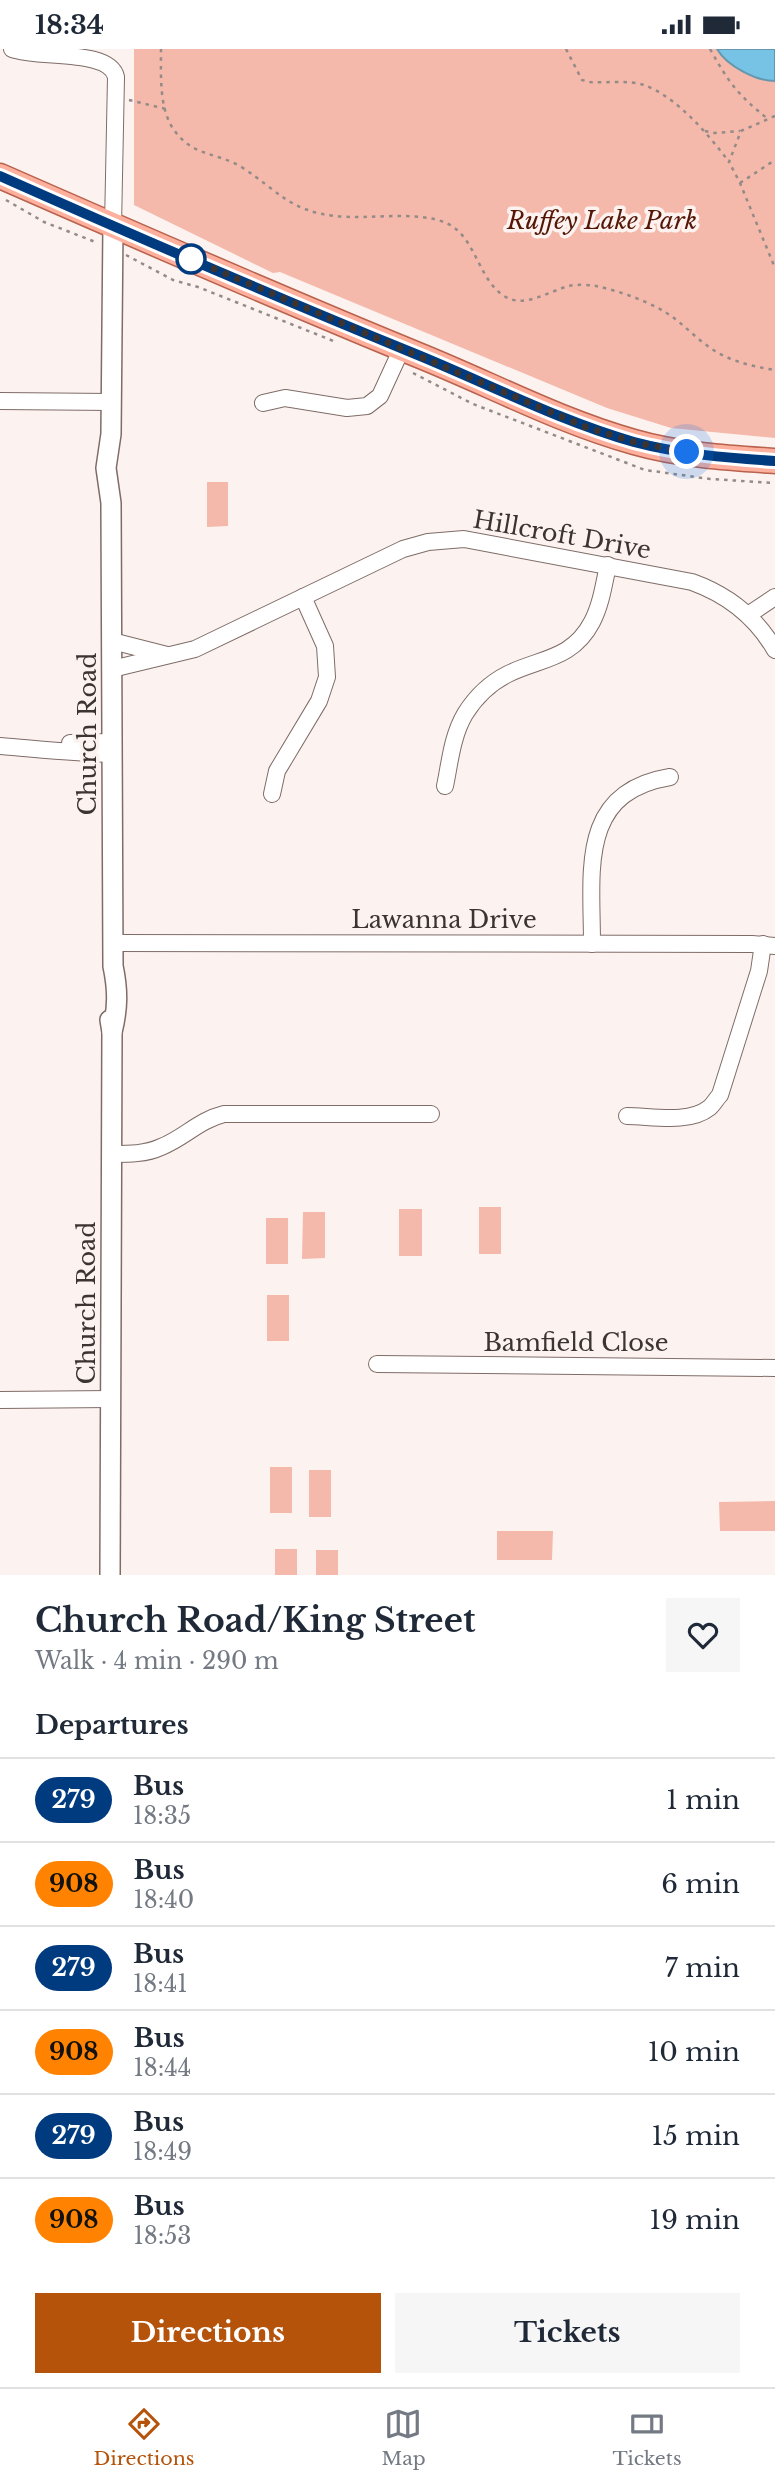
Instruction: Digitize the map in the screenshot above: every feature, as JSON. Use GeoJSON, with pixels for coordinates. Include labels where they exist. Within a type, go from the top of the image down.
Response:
{"type":"FeatureCollection","features":[{"type":"Feature","properties":{"kind":"main road"},"geometry":{"type":"LineString","coordinates":[[0,176],[113,237],[398,356],[555,415],[637,443],[687,452],[775,461]]}},
{"type":"Feature","properties":{"kind":"street"},"geometry":{"type":"LineString","coordinates":[[12,49],[22,52],[107,54]]}},
{"type":"Feature","properties":{"kind":"street","name":"Church Road"},"geometry":{"type":"LineString","coordinates":[[107,54],[115,71],[116,99],[112,402],[106,468],[111,503],[113,943],[113,966],[107,993],[112,1032],[110,1575]]}},
{"type":"Feature","properties":{"kind":"street"},"geometry":{"type":"LineString","coordinates":[[263,403],[285,398],[363,408],[377,400],[398,356]]}},
{"type":"Feature","properties":{"kind":"street"},"geometry":{"type":"LineString","coordinates":[[0,401],[112,402]]}},
{"type":"Feature","properties":{"kind":"street","name":"Hillcroft Drive"},"geometry":{"type":"LineString","coordinates":[[112,669],[195,649],[403,549],[464,539],[692,582],[726,598],[748,615],[775,650]]}},
{"type":"Feature","properties":{"kind":"street"},"geometry":{"type":"LineString","coordinates":[[445,786],[456,732],[472,705],[496,681],[517,670],[555,658],[579,640],[596,613],[608,565]]}},
{"type":"Feature","properties":{"kind":"street"},"geometry":{"type":"LineString","coordinates":[[272,794],[277,771],[319,701],[327,677],[325,646],[303,597]]}},
{"type":"Feature","properties":{"kind":"street"},"geometry":{"type":"LineString","coordinates":[[748,615],[775,597]]}},
{"type":"Feature","properties":{"kind":"street"},"geometry":{"type":"LineString","coordinates":[[111,641],[170,655]]}},
{"type":"Feature","properties":{"kind":"street"},"geometry":{"type":"LineString","coordinates":[[0,746],[43,748],[70,753],[112,748]]}},
{"type":"Feature","properties":{"kind":"street"},"geometry":{"type":"LineString","coordinates":[[592,944],[593,855],[595,838],[602,819],[626,792],[653,780],[670,777]]}},
{"type":"Feature","properties":{"kind":"street","name":"Lawanna Drive"},"geometry":{"type":"LineString","coordinates":[[113,943],[769,945]]}},
{"type":"Feature","properties":{"kind":"street"},"geometry":{"type":"LineString","coordinates":[[627,1116],[685,1117],[709,1108],[720,1095],[769,945]]}},
{"type":"Feature","properties":{"kind":"street"},"geometry":{"type":"LineString","coordinates":[[112,1154],[153,1151],[204,1120],[224,1114],[431,1114]]}},
{"type":"Feature","properties":{"kind":"street","name":"Bamfield Close"},"geometry":{"type":"LineString","coordinates":[[377,1364],[775,1368]]}},
{"type":"Feature","properties":{"kind":"street"},"geometry":{"type":"LineString","coordinates":[[0,1400],[111,1399]]}},
{"type":"Feature","properties":{"kind":"path"},"geometry":{"type":"LineString","coordinates":[[161,49],[166,109],[170,123],[180,137],[194,149],[241,167],[291,205],[335,216],[425,217],[446,223],[462,234],[491,282],[505,296],[518,301],[571,285],[596,286],[641,300],[665,312],[716,351],[748,365],[775,370]]}},
{"type":"Feature","properties":{"kind":"path"},"geometry":{"type":"LineString","coordinates":[[566,49],[582,80],[643,85],[675,105],[705,131],[729,162],[740,183],[775,268]]}},
{"type":"Feature","properties":{"kind":"path"},"geometry":{"type":"LineString","coordinates":[[710,49],[739,96],[768,119]]}},
{"type":"Feature","properties":{"kind":"path"},"geometry":{"type":"LineString","coordinates":[[116,99],[143,102],[166,109]]}},
{"type":"Feature","properties":{"kind":"path"},"geometry":{"type":"LineString","coordinates":[[705,131],[741,131],[775,116]]}},
{"type":"Feature","properties":{"kind":"path"},"geometry":{"type":"LineString","coordinates":[[729,162],[741,131]]}},
{"type":"Feature","properties":{"kind":"path"},"geometry":{"type":"LineString","coordinates":[[740,183],[775,160]]}},
{"type":"Feature","properties":{"kind":"path"},"geometry":{"type":"LineString","coordinates":[[0,197],[44,222],[113,237],[173,280],[198,287],[339,344]]}},
{"type":"Feature","properties":{"kind":"path"},"geometry":{"type":"LineString","coordinates":[[398,356],[406,367],[422,379],[473,404],[645,470],[710,479],[775,483]]}},
{"type":"Feature","properties":{"kind":"green space","name":"Ruffey Lake Park"},"geometry":{"type":"Polygon","coordinates":[[[134,49],[775,49],[775,438],[671,428],[607,408],[280,272],[273,273],[134,205],[134,49]]]}},
{"type":"Feature","properties":{"kind":"green space"},"geometry":{"type":"Polygon","coordinates":[[[207,482],[228,482],[228,526],[207,527],[207,482]]]}},
{"type":"Feature","properties":{"kind":"green space"},"geometry":{"type":"Polygon","coordinates":[[[479,1207],[501,1207],[501,1254],[479,1254],[479,1207]]]}},
{"type":"Feature","properties":{"kind":"green space"},"geometry":{"type":"Polygon","coordinates":[[[399,1209],[422,1209],[422,1256],[399,1256],[399,1209]]]}},
{"type":"Feature","properties":{"kind":"green space"},"geometry":{"type":"Polygon","coordinates":[[[303,1212],[325,1212],[325,1258],[302,1259],[303,1212]]]}},
{"type":"Feature","properties":{"kind":"green space"},"geometry":{"type":"Polygon","coordinates":[[[266,1218],[288,1218],[288,1264],[266,1264],[266,1218]]]}},
{"type":"Feature","properties":{"kind":"green space"},"geometry":{"type":"Polygon","coordinates":[[[267,1295],[289,1295],[289,1341],[267,1341],[267,1295]]]}},
{"type":"Feature","properties":{"kind":"green space"},"geometry":{"type":"Polygon","coordinates":[[[270,1467],[292,1467],[292,1513],[270,1513],[270,1467]]]}},
{"type":"Feature","properties":{"kind":"green space"},"geometry":{"type":"Polygon","coordinates":[[[309,1470],[331,1470],[331,1517],[309,1517],[309,1470]]]}},
{"type":"Feature","properties":{"kind":"green space"},"geometry":{"type":"Polygon","coordinates":[[[775,1501],[775,1531],[720,1531],[719,1502],[775,1501]]]}},
{"type":"Feature","properties":{"kind":"green space"},"geometry":{"type":"Polygon","coordinates":[[[497,1531],[553,1531],[552,1560],[497,1560],[497,1531]]]}},
{"type":"Feature","properties":{"kind":"green space"},"geometry":{"type":"Polygon","coordinates":[[[275,1549],[297,1549],[297,1575],[275,1575],[275,1549]]]}},
{"type":"Feature","properties":{"kind":"green space"},"geometry":{"type":"Polygon","coordinates":[[[316,1550],[338,1550],[338,1575],[316,1575],[316,1550]]]}},
{"type":"Feature","properties":{"kind":"water"},"geometry":{"type":"Polygon","coordinates":[[[717,49],[775,49],[775,81],[743,71],[717,49]]]}},
{"type":"Feature","properties":{"kind":"bus line","name":"279"},"geometry":{"type":"LineString","coordinates":[[0,176],[300,307],[586,427],[666,449],[775,461]]}},
{"type":"Feature","properties":{"kind":"route"},"geometry":{"type":"LineString","coordinates":[[191,259],[586,427],[637,443],[687,452]]}}]}
